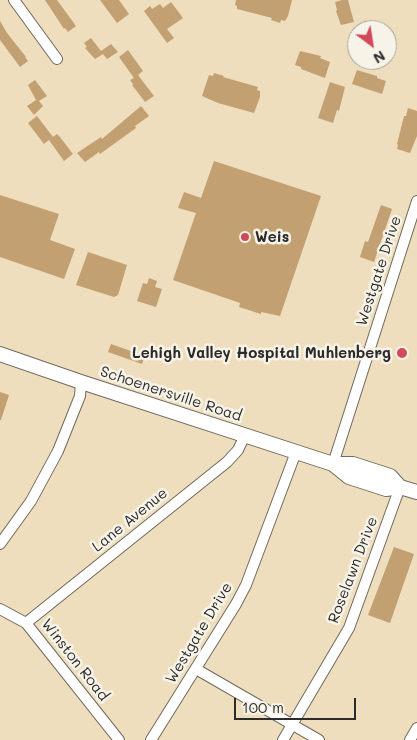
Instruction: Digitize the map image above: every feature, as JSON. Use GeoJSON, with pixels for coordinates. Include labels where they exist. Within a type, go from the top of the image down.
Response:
{"type":"FeatureCollection","features":[{"type":"Feature","properties":{"kind":"main road","name":"Schoenersville Road"},"geometry":{"type":"LineString","coordinates":[[0,354],[333,464],[349,477],[386,489],[400,487],[417,492]]}},
{"type":"Feature","properties":{"kind":"street"},"geometry":{"type":"LineString","coordinates":[[14,0],[57,59]]}},
{"type":"Feature","properties":{"kind":"street","name":"Westgate Drive"},"geometry":{"type":"LineString","coordinates":[[333,464],[417,200]]}},
{"type":"Feature","properties":{"kind":"street"},"geometry":{"type":"LineString","coordinates":[[0,544],[31,501],[58,451],[80,396],[81,382]]}},
{"type":"Feature","properties":{"kind":"street","name":"Lane Avenue"},"geometry":{"type":"LineString","coordinates":[[26,623],[227,462],[238,450],[245,435]]}},
{"type":"Feature","properties":{"kind":"street","name":"Westgate Drive"},"geometry":{"type":"LineString","coordinates":[[151,740],[246,585],[296,452]]}},
{"type":"Feature","properties":{"kind":"street","name":"Roselawn Drive"},"geometry":{"type":"LineString","coordinates":[[283,740],[353,618],[400,487]]}},
{"type":"Feature","properties":{"kind":"street","name":"Winston Road"},"geometry":{"type":"LineString","coordinates":[[0,609],[26,623],[119,740]]}},
{"type":"Feature","properties":{"kind":"street"},"geometry":{"type":"LineString","coordinates":[[196,669],[319,740]]}},
{"type":"Feature","properties":{"kind":"street"},"geometry":{"type":"LineString","coordinates":[[410,740],[417,728]]}},
{"type":"Feature","properties":{"kind":"building"},"geometry":{"type":"Polygon","coordinates":[[[45,0],[57,0],[76,26],[68,32],[64,29],[45,0]]]}},
{"type":"Feature","properties":{"kind":"building"},"geometry":{"type":"Polygon","coordinates":[[[100,0],[119,0],[129,14],[117,23],[100,0]]]}},
{"type":"Feature","properties":{"kind":"building"},"geometry":{"type":"Polygon","coordinates":[[[236,0],[292,0],[288,16],[285,21],[281,20],[280,23],[271,20],[272,18],[237,9],[235,5],[236,0]]]}},
{"type":"Feature","properties":{"kind":"building"},"geometry":{"type":"Polygon","coordinates":[[[348,0],[353,20],[347,20],[347,24],[341,25],[335,2],[348,0]]]}},
{"type":"Feature","properties":{"kind":"building"},"geometry":{"type":"Polygon","coordinates":[[[171,2],[183,18],[167,29],[174,38],[167,43],[144,11],[150,6],[152,9],[160,4],[163,8],[171,2]]]}},
{"type":"Feature","properties":{"kind":"building"},"geometry":{"type":"Polygon","coordinates":[[[0,21],[28,61],[20,67],[0,40],[0,21]]]}},
{"type":"Feature","properties":{"kind":"building"},"geometry":{"type":"Polygon","coordinates":[[[91,38],[101,51],[111,44],[118,52],[107,59],[103,54],[95,59],[85,48],[87,47],[84,43],[91,38]]]}},
{"type":"Feature","properties":{"kind":"building"},"geometry":{"type":"Polygon","coordinates":[[[128,50],[143,71],[138,75],[154,96],[145,102],[132,85],[130,80],[134,78],[119,57],[128,50]]]}},
{"type":"Feature","properties":{"kind":"building"},"geometry":{"type":"Polygon","coordinates":[[[300,51],[321,56],[320,58],[330,62],[325,78],[295,65],[300,51]]]}},
{"type":"Feature","properties":{"kind":"building"},"geometry":{"type":"Polygon","coordinates":[[[357,70],[386,81],[382,94],[352,84],[357,70]]]}},
{"type":"Feature","properties":{"kind":"building"},"geometry":{"type":"Polygon","coordinates":[[[214,73],[258,87],[257,90],[260,91],[260,97],[254,113],[218,103],[202,96],[209,75],[213,76],[214,73]]]}},
{"type":"Feature","properties":{"kind":"building"},"geometry":{"type":"Polygon","coordinates":[[[35,80],[47,96],[39,101],[43,106],[34,115],[27,106],[36,100],[28,85],[35,80]]]}},
{"type":"Feature","properties":{"kind":"building"},"geometry":{"type":"Polygon","coordinates":[[[330,82],[345,87],[339,111],[337,110],[333,123],[318,118],[330,82]]]}},
{"type":"Feature","properties":{"kind":"building"},"geometry":{"type":"Polygon","coordinates":[[[141,106],[149,116],[135,126],[136,128],[100,154],[99,152],[85,162],[77,153],[101,137],[102,139],[141,106]]]}},
{"type":"Feature","properties":{"kind":"building"},"geometry":{"type":"Polygon","coordinates":[[[408,108],[417,111],[417,136],[410,153],[397,149],[404,116],[406,116],[408,108]]]}},
{"type":"Feature","properties":{"kind":"building"},"geometry":{"type":"Polygon","coordinates":[[[37,116],[53,137],[57,134],[73,154],[64,161],[49,140],[44,144],[28,123],[37,116]]]}},
{"type":"Feature","properties":{"kind":"building"},"geometry":{"type":"Polygon","coordinates":[[[214,161],[321,196],[280,316],[261,312],[261,314],[239,307],[240,303],[173,280],[196,213],[178,208],[184,192],[201,198],[214,161]]]}},
{"type":"Feature","properties":{"kind":"building"},"geometry":{"type":"Polygon","coordinates":[[[0,195],[59,214],[50,240],[75,249],[64,279],[0,257],[0,195]]]}},
{"type":"Feature","properties":{"kind":"building"},"geometry":{"type":"Polygon","coordinates":[[[381,205],[392,209],[374,262],[360,257],[365,241],[368,242],[381,205]]]}},
{"type":"Feature","properties":{"kind":"building"},"geometry":{"type":"Polygon","coordinates":[[[88,252],[127,265],[118,295],[114,297],[76,285],[88,252]]]}},
{"type":"Feature","properties":{"kind":"building"},"geometry":{"type":"Polygon","coordinates":[[[149,278],[157,281],[155,287],[162,289],[156,307],[137,301],[143,283],[147,284],[149,278]]]}},
{"type":"Feature","properties":{"kind":"building"},"geometry":{"type":"Polygon","coordinates":[[[111,344],[145,356],[142,364],[108,352],[111,344]]]}},
{"type":"Feature","properties":{"kind":"building"},"geometry":{"type":"Polygon","coordinates":[[[0,392],[9,395],[1,420],[0,420],[0,392]]]}},
{"type":"Feature","properties":{"kind":"building"},"geometry":{"type":"Polygon","coordinates":[[[394,547],[414,554],[390,623],[368,615],[394,547]]]}},
{"type":"Feature","properties":{"kind":"place","name":"Weis"},"geometry":{"type":"Point","coordinates":[245,237]}},
{"type":"Feature","properties":{"kind":"place","name":"Lehigh Valley Hospital Muhlenberg"},"geometry":{"type":"Point","coordinates":[402,353]}}]}
